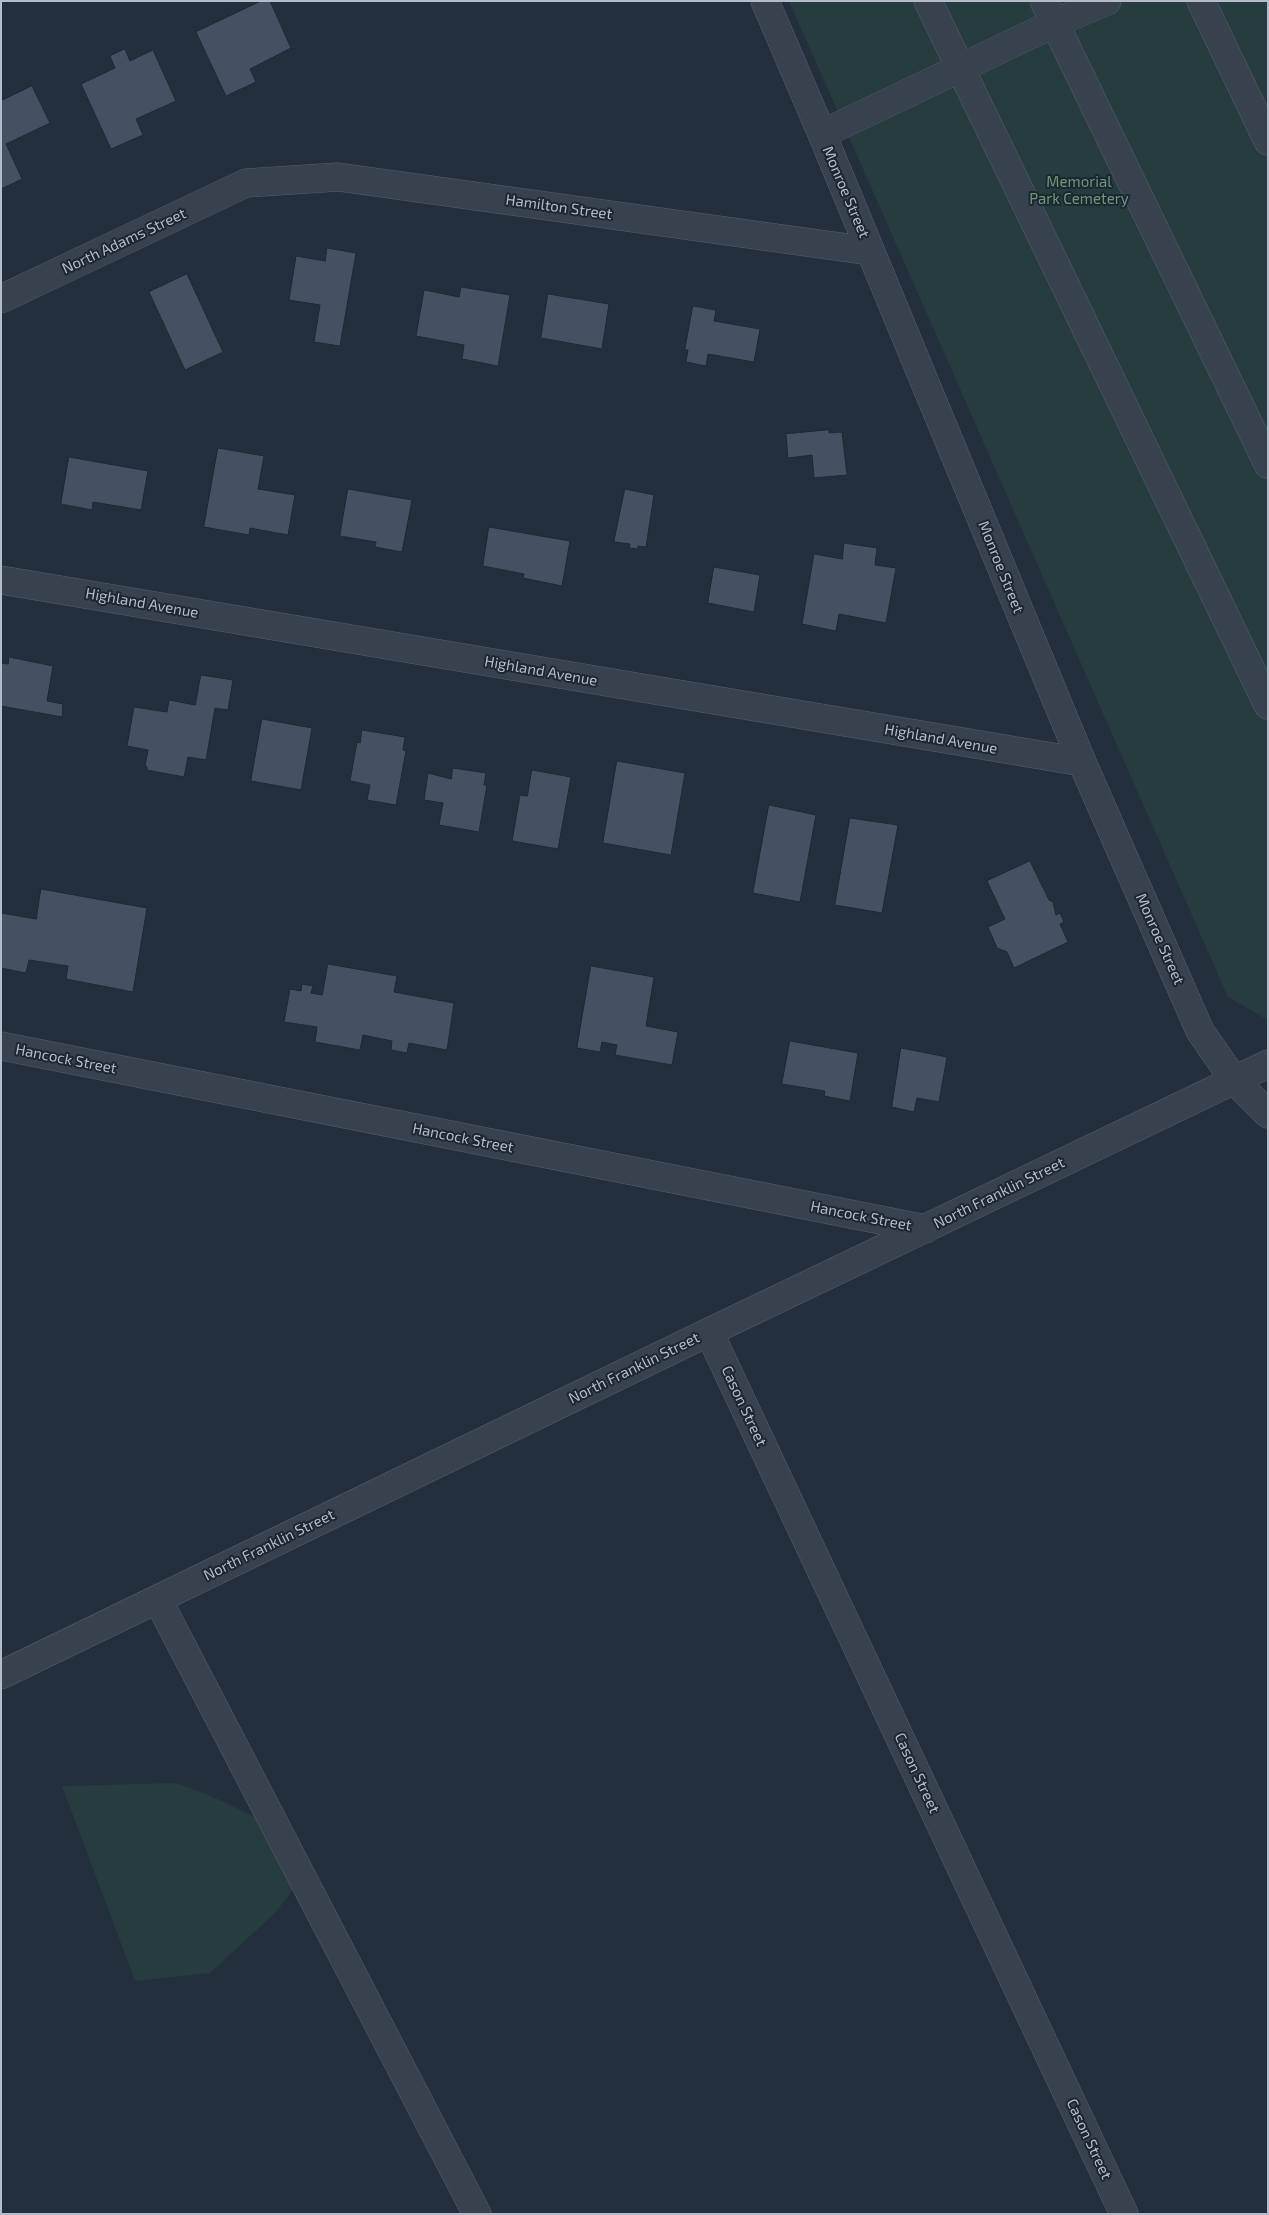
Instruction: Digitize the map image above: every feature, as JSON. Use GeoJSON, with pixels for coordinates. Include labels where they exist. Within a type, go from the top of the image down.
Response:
{"type":"FeatureCollection","features":[{"type":"Feature","properties":{"kind":"street","name":"Monroe Street"},"geometry":{"type":"LineString","coordinates":[[765,1],[1082,762],[1200,1031],[1234,1080],[1268,1114]]}},
{"type":"Feature","properties":{"kind":"street"},"geometry":{"type":"LineString","coordinates":[[928,1],[1268,705]]}},
{"type":"Feature","properties":{"kind":"street"},"geometry":{"type":"LineString","coordinates":[[822,134],[961,69],[1049,12],[1107,1]]}},
{"type":"Feature","properties":{"kind":"street"},"geometry":{"type":"LineString","coordinates":[[1202,1],[1268,141]]}},
{"type":"Feature","properties":{"kind":"street"},"geometry":{"type":"LineString","coordinates":[[1049,12],[1268,464]]}},
{"type":"Feature","properties":{"kind":"street","name":"Hamilton Street"},"geometry":{"type":"LineString","coordinates":[[246,183],[338,177],[870,251]]}},
{"type":"Feature","properties":{"kind":"street","name":"North Adams Street"},"geometry":{"type":"LineString","coordinates":[[1,299],[246,183]]}},
{"type":"Feature","properties":{"kind":"street","name":"Highland Avenue"},"geometry":{"type":"LineString","coordinates":[[1,580],[1082,762]]}},
{"type":"Feature","properties":{"kind":"street","name":"Hancock Street"},"geometry":{"type":"LineString","coordinates":[[1,1046],[926,1229]]}},
{"type":"Feature","properties":{"kind":"street","name":"North Franklin Street"},"geometry":{"type":"LineString","coordinates":[[1,1675],[1268,1064]]}},
{"type":"Feature","properties":{"kind":"street","name":"Cason Street"},"geometry":{"type":"LineString","coordinates":[[709,1332],[1124,2214]]}},
{"type":"Feature","properties":{"kind":"street"},"geometry":{"type":"LineString","coordinates":[[158,1600],[477,2214]]}},
{"type":"Feature","properties":{"kind":"green space","name":"Memorial Park Cemetery"},"geometry":{"type":"Polygon","coordinates":[[[789,1],[1268,1],[1268,1018],[1266,1019],[1228,997],[789,1]]]}},
{"type":"Feature","properties":{"kind":"green space"},"geometry":{"type":"Polygon","coordinates":[[[176,1783],[211,1796],[272,1825],[311,1865],[276,1912],[210,1973],[135,1981],[62,1786],[176,1783]]]}},
{"type":"Feature","properties":{"kind":"building"},"geometry":{"type":"Polygon","coordinates":[[[261,1],[270,1],[291,48],[250,69],[256,82],[226,96],[196,32],[261,1]]]}},
{"type":"Feature","properties":{"kind":"building"},"geometry":{"type":"Polygon","coordinates":[[[125,49],[130,61],[153,50],[176,101],[136,119],[143,135],[111,149],[81,84],[115,68],[110,56],[125,49]]]}},
{"type":"Feature","properties":{"kind":"building"},"geometry":{"type":"Polygon","coordinates":[[[32,86],[50,123],[6,144],[22,179],[1,189],[1,101],[32,86]]]}},
{"type":"Feature","properties":{"kind":"building"},"geometry":{"type":"Polygon","coordinates":[[[327,248],[356,253],[340,346],[314,342],[320,305],[289,300],[296,256],[325,261],[327,248]]]}},
{"type":"Feature","properties":{"kind":"building"},"geometry":{"type":"Polygon","coordinates":[[[187,274],[223,352],[185,370],[149,292],[187,274]]]}},
{"type":"Feature","properties":{"kind":"building"},"geometry":{"type":"Polygon","coordinates":[[[461,287],[510,295],[498,366],[462,359],[464,345],[416,336],[424,290],[459,297],[461,287]]]}},
{"type":"Feature","properties":{"kind":"building"},"geometry":{"type":"Polygon","coordinates":[[[548,294],[609,304],[602,349],[541,338],[548,294]]]}},
{"type":"Feature","properties":{"kind":"building"},"geometry":{"type":"Polygon","coordinates":[[[693,306],[716,310],[714,321],[760,329],[754,362],[708,354],[706,366],[686,362],[688,350],[685,350],[693,306]]]}},
{"type":"Feature","properties":{"kind":"building"},"geometry":{"type":"Polygon","coordinates":[[[829,430],[829,433],[842,432],[847,475],[814,478],[812,455],[788,458],[786,434],[829,430]]]}},
{"type":"Feature","properties":{"kind":"building"},"geometry":{"type":"Polygon","coordinates":[[[218,448],[264,456],[258,489],[295,495],[288,535],[250,528],[249,535],[204,527],[218,448]]]}},
{"type":"Feature","properties":{"kind":"building"},"geometry":{"type":"Polygon","coordinates":[[[69,457],[148,471],[141,510],[93,502],[92,510],[61,504],[69,457]]]}},
{"type":"Feature","properties":{"kind":"building"},"geometry":{"type":"Polygon","coordinates":[[[348,489],[412,500],[402,552],[375,547],[376,542],[340,536],[348,489]]]}},
{"type":"Feature","properties":{"kind":"building"},"geometry":{"type":"Polygon","coordinates":[[[625,489],[654,495],[646,547],[638,546],[638,549],[629,548],[630,544],[614,542],[625,489]]]}},
{"type":"Feature","properties":{"kind":"building"},"geometry":{"type":"Polygon","coordinates":[[[489,527],[570,541],[562,586],[523,578],[524,574],[483,566],[489,527]]]}},
{"type":"Feature","properties":{"kind":"building"},"geometry":{"type":"Polygon","coordinates":[[[844,543],[877,548],[875,565],[896,568],[886,623],[839,614],[836,631],[802,624],[814,554],[842,559],[844,543]]]}},
{"type":"Feature","properties":{"kind":"building"},"geometry":{"type":"Polygon","coordinates":[[[714,567],[760,575],[754,612],[708,603],[714,567]]]}},
{"type":"Feature","properties":{"kind":"building"},"geometry":{"type":"Polygon","coordinates":[[[9,657],[53,666],[47,701],[63,704],[62,717],[1,706],[1,663],[8,664],[9,657]]]}},
{"type":"Feature","properties":{"kind":"building"},"geometry":{"type":"Polygon","coordinates":[[[201,675],[233,680],[228,710],[215,708],[206,760],[188,757],[184,777],[147,770],[145,766],[148,750],[127,746],[134,707],[167,712],[169,700],[195,705],[201,675]]]}},
{"type":"Feature","properties":{"kind":"building"},"geometry":{"type":"Polygon","coordinates":[[[262,719],[312,728],[301,790],[251,781],[262,719]]]}},
{"type":"Feature","properties":{"kind":"building"},"geometry":{"type":"Polygon","coordinates":[[[362,730],[405,737],[403,750],[406,751],[396,805],[367,800],[370,785],[350,781],[357,742],[360,743],[362,730]]]}},
{"type":"Feature","properties":{"kind":"building"},"geometry":{"type":"Polygon","coordinates":[[[617,761],[685,773],[671,855],[603,843],[617,761]]]}},
{"type":"Feature","properties":{"kind":"building"},"geometry":{"type":"Polygon","coordinates":[[[453,768],[486,773],[484,785],[487,785],[479,832],[439,825],[443,803],[424,800],[428,773],[451,779],[453,768]]]}},
{"type":"Feature","properties":{"kind":"building"},"geometry":{"type":"Polygon","coordinates":[[[532,770],[571,777],[558,849],[512,841],[520,795],[527,796],[532,770]]]}},
{"type":"Feature","properties":{"kind":"building"},"geometry":{"type":"Polygon","coordinates":[[[769,805],[816,815],[800,902],[753,893],[769,805]]]}},
{"type":"Feature","properties":{"kind":"building"},"geometry":{"type":"Polygon","coordinates":[[[850,818],[898,825],[882,913],[835,905],[850,818]]]}},
{"type":"Feature","properties":{"kind":"building"},"geometry":{"type":"Polygon","coordinates":[[[1030,861],[1049,900],[1053,902],[1056,915],[1060,913],[1064,922],[1060,924],[1068,942],[1014,968],[1007,952],[997,948],[988,927],[1005,919],[987,881],[1030,861]]]}},
{"type":"Feature","properties":{"kind":"building"},"geometry":{"type":"Polygon","coordinates":[[[41,889],[147,908],[133,992],[66,979],[68,966],[29,960],[26,973],[1,968],[1,913],[36,919],[41,889]]]}},
{"type":"Feature","properties":{"kind":"building"},"geometry":{"type":"Polygon","coordinates":[[[328,964],[397,976],[394,992],[454,1003],[447,1050],[409,1043],[407,1053],[391,1050],[392,1041],[363,1035],[360,1050],[315,1042],[317,1027],[284,1022],[290,989],[301,991],[302,984],[313,986],[311,993],[322,995],[328,964]]]}},
{"type":"Feature","properties":{"kind":"building"},"geometry":{"type":"Polygon","coordinates":[[[591,966],[654,977],[646,1026],[678,1032],[672,1065],[615,1055],[617,1045],[602,1042],[600,1052],[577,1048],[591,966]]]}},
{"type":"Feature","properties":{"kind":"building"},"geometry":{"type":"Polygon","coordinates":[[[790,1041],[858,1053],[850,1101],[824,1096],[825,1091],[782,1084],[790,1041]]]}},
{"type":"Feature","properties":{"kind":"building"},"geometry":{"type":"Polygon","coordinates":[[[901,1048],[947,1057],[939,1102],[917,1098],[914,1112],[892,1107],[901,1048]]]}}]}
